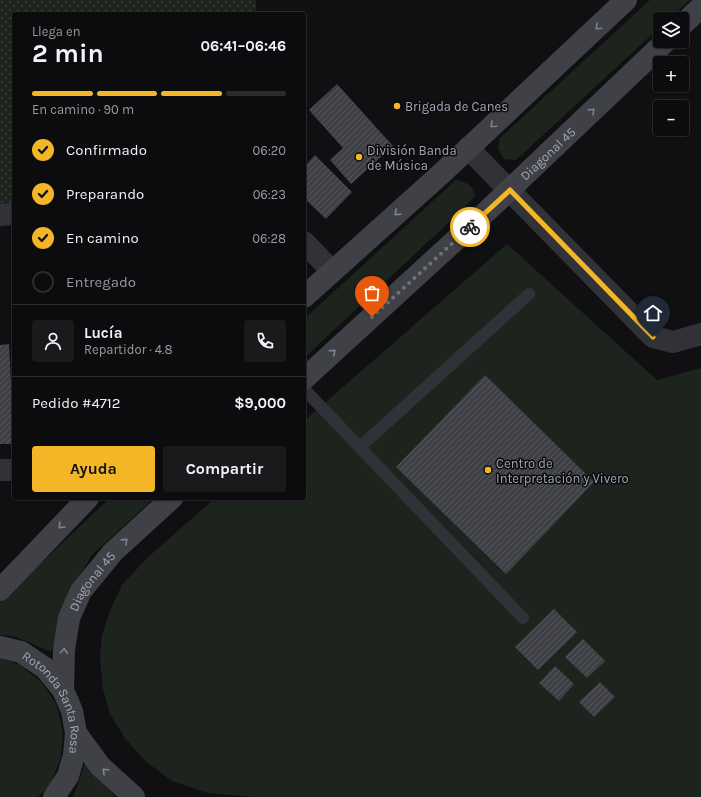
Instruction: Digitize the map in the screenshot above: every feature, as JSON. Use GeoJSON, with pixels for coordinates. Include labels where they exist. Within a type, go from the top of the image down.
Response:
{"type":"FeatureCollection","features":[{"type":"Feature","properties":{"kind":"main road"},"geometry":{"type":"LineString","coordinates":[[306,295],[442,173],[626,0]]}},
{"type":"Feature","properties":{"kind":"main road"},"geometry":{"type":"LineString","coordinates":[[689,18],[701,7]]}},
{"type":"Feature","properties":{"kind":"main road","name":"Diagonal 45"},"geometry":{"type":"LineString","coordinates":[[306,377],[510,190],[659,48]]}},
{"type":"Feature","properties":{"kind":"main road"},"geometry":{"type":"LineString","coordinates":[[0,590],[86,500]]}},
{"type":"Feature","properties":{"kind":"main road","name":"Diagonal 45"},"geometry":{"type":"LineString","coordinates":[[63,690],[64,650],[69,618],[81,591],[112,552],[170,500]]}},
{"type":"Feature","properties":{"kind":"main road","name":"Rotonda Santa Rosa"},"geometry":{"type":"LineString","coordinates":[[0,647],[21,652],[45,668],[63,690],[72,711],[76,733],[74,755],[68,776],[54,797]]}},
{"type":"Feature","properties":{"kind":"main road"},"geometry":{"type":"LineString","coordinates":[[76,733],[100,766],[134,797]]}},
{"type":"Feature","properties":{"kind":"street"},"geometry":{"type":"LineString","coordinates":[[468,148],[653,337],[673,342],[701,334]]}},
{"type":"Feature","properties":{"kind":"street"},"geometry":{"type":"LineString","coordinates":[[0,215],[12,214]]}},
{"type":"Feature","properties":{"kind":"street"},"geometry":{"type":"LineString","coordinates":[[306,244],[332,271]]}},
{"type":"Feature","properties":{"kind":"street"},"geometry":{"type":"LineString","coordinates":[[0,470],[12,470]]}},
{"type":"Feature","properties":{"kind":"lane"},"geometry":{"type":"LineString","coordinates":[[360,447],[529,294]]}},
{"type":"Feature","properties":{"kind":"lane"},"geometry":{"type":"LineString","coordinates":[[306,391],[523,618]]}},
{"type":"Feature","properties":{"kind":"shaded area"},"geometry":{"type":"Polygon","coordinates":[[[0,0],[256,0],[256,12],[12,12],[12,216],[0,217],[0,0]]]}},
{"type":"Feature","properties":{"kind":"shaded area"},"geometry":{"type":"Polygon","coordinates":[[[650,0],[690,0],[677,12],[653,12],[653,33],[516,160],[504,159],[498,148],[500,138],[650,0]]]}},
{"type":"Feature","properties":{"kind":"shaded area"},"geometry":{"type":"Polygon","coordinates":[[[456,180],[469,185],[473,189],[475,196],[462,210],[306,356],[306,317],[456,180]]]}},
{"type":"Feature","properties":{"kind":"shaded area"},"geometry":{"type":"Polygon","coordinates":[[[507,244],[657,380],[701,368],[701,797],[255,797],[208,793],[172,781],[145,761],[125,738],[110,714],[103,689],[100,659],[102,635],[111,608],[122,585],[146,559],[213,500],[306,500],[306,419],[507,244]]]}},
{"type":"Feature","properties":{"kind":"shaded area"},"geometry":{"type":"Polygon","coordinates":[[[108,500],[152,500],[92,555],[78,578],[51,652],[14,636],[0,635],[0,602],[108,500]]]}},
{"type":"Feature","properties":{"kind":"shaded area"},"geometry":{"type":"Polygon","coordinates":[[[0,658],[20,665],[42,683],[56,704],[63,731],[61,757],[50,785],[38,797],[0,797],[0,658]]]}},
{"type":"Feature","properties":{"kind":"shaded area"},"geometry":{"type":"Polygon","coordinates":[[[85,763],[115,797],[73,797],[85,763]]]}},
{"type":"Feature","properties":{"kind":"building"},"geometry":{"type":"Polygon","coordinates":[[[337,84],[393,146],[351,184],[330,160],[343,148],[309,110],[337,84]]]}},
{"type":"Feature","properties":{"kind":"building"},"geometry":{"type":"Polygon","coordinates":[[[315,155],[352,192],[326,219],[306,200],[306,165],[315,155]]]}},
{"type":"Feature","properties":{"kind":"building"},"geometry":{"type":"Polygon","coordinates":[[[9,344],[12,383],[12,444],[0,444],[0,345],[9,344]]]}},
{"type":"Feature","properties":{"kind":"building"},"geometry":{"type":"Polygon","coordinates":[[[485,375],[594,482],[506,574],[396,467],[485,375]]]}},
{"type":"Feature","properties":{"kind":"building"},"geometry":{"type":"Polygon","coordinates":[[[554,609],[577,632],[538,670],[515,647],[554,609]]]}},
{"type":"Feature","properties":{"kind":"building"},"geometry":{"type":"Polygon","coordinates":[[[583,639],[605,661],[587,678],[565,657],[583,639]]]}},
{"type":"Feature","properties":{"kind":"building"},"geometry":{"type":"Polygon","coordinates":[[[555,666],[574,684],[559,701],[539,683],[555,666]]]}},
{"type":"Feature","properties":{"kind":"building"},"geometry":{"type":"Polygon","coordinates":[[[600,682],[615,697],[594,717],[579,702],[600,682]]]}},
{"type":"Feature","properties":{"kind":"way so far"},"geometry":{"type":"LineString","coordinates":[[372,317],[470,227]]}},
{"type":"Feature","properties":{"kind":"place","name":"Brigada de Canes"},"geometry":{"type":"Point","coordinates":[397,106]}},
{"type":"Feature","properties":{"kind":"place","name":"División Banda de Música"},"geometry":{"type":"Point","coordinates":[359,157]}},
{"type":"Feature","properties":{"kind":"place","name":"Centro de Interpretación y Vivero"},"geometry":{"type":"Point","coordinates":[488,470]}},
{"type":"Feature","properties":{"kind":"route"},"geometry":{"type":"LineString","coordinates":[[470,227],[510,190],[653,337]]}}]}
